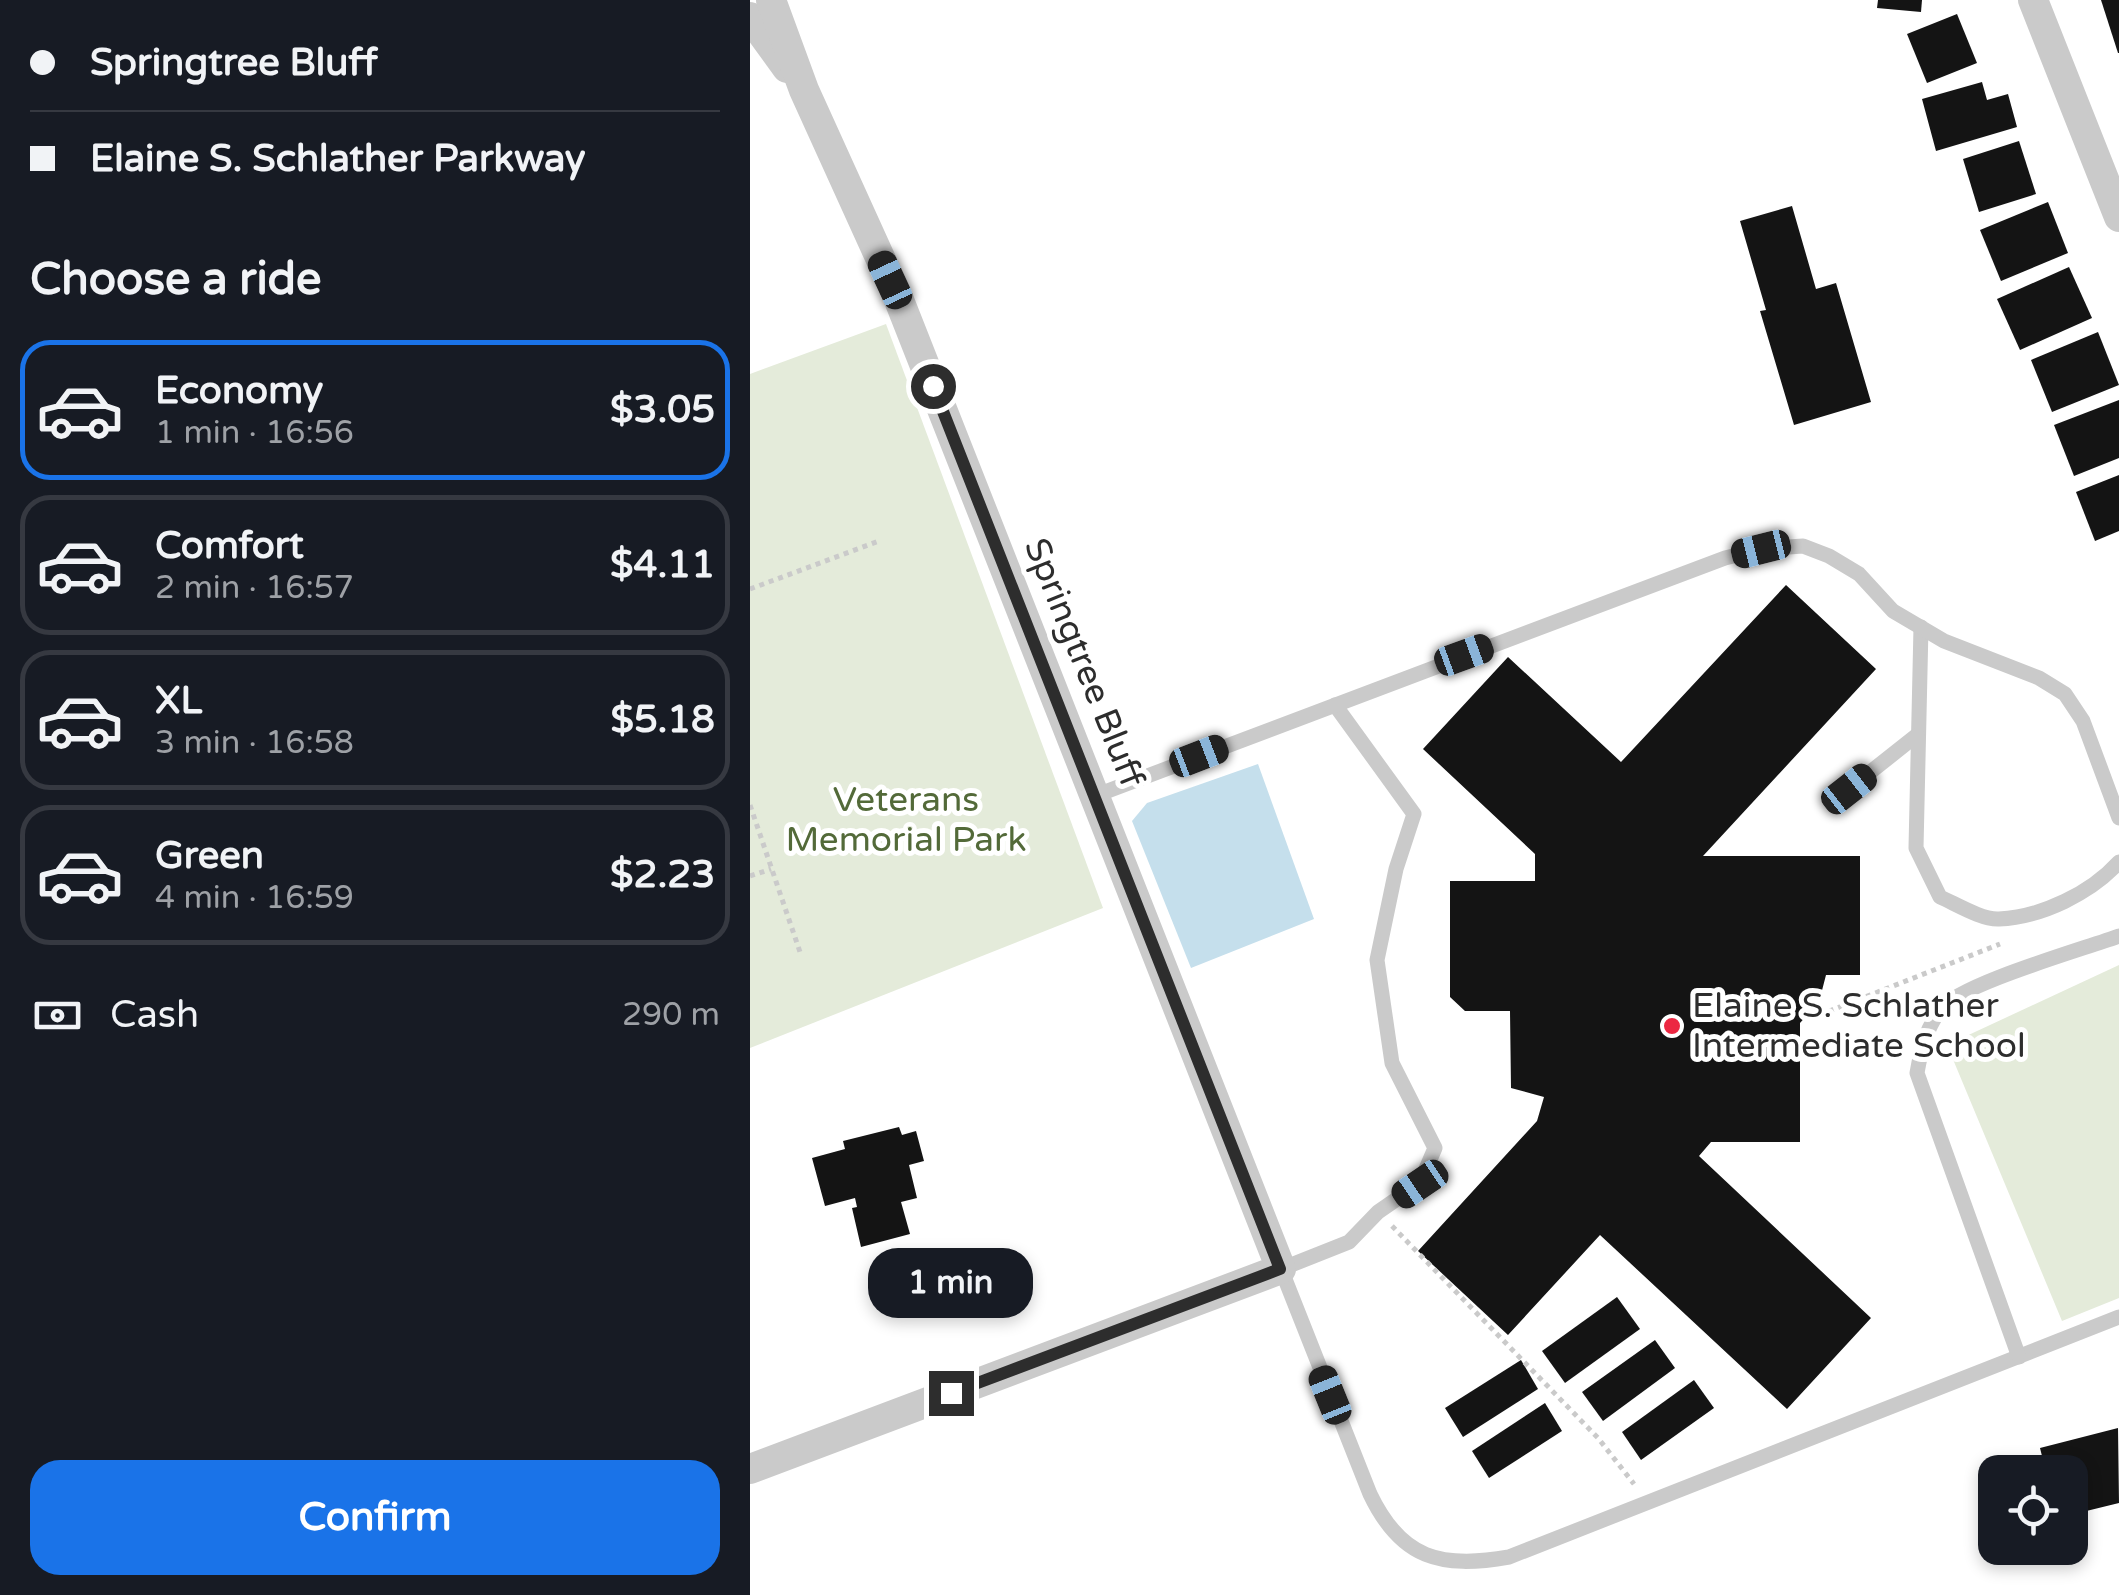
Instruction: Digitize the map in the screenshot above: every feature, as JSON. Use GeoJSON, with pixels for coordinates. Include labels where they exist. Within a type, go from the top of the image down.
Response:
{"type":"FeatureCollection","features":[{"type":"Feature","properties":{"kind":"street","name":"Springtree Bluff"},"geometry":{"type":"LineString","coordinates":[[771,0],[804,90],[897,295],[1097,795],[1280,1269]]}},
{"type":"Feature","properties":{"kind":"street"},"geometry":{"type":"LineString","coordinates":[[2034,0],[2119,217]]}},
{"type":"Feature","properties":{"kind":"street","name":"Springtree Bluff"},"geometry":{"type":"LineString","coordinates":[[750,17],[804,90]]}},
{"type":"Feature","properties":{"kind":"street"},"geometry":{"type":"LineString","coordinates":[[750,1470],[1280,1269]]}},
{"type":"Feature","properties":{"kind":"lane"},"geometry":{"type":"LineString","coordinates":[[1097,795],[1725,558],[1761,549],[1803,546],[1859,574],[1893,610],[1944,641],[2039,678],[2065,694],[2083,721],[2119,818]]}},
{"type":"Feature","properties":{"kind":"lane"},"geometry":{"type":"LineString","coordinates":[[1921,627],[1916,848],[1940,897],[1996,920],[2061,904],[2107,876],[2119,862]]}},
{"type":"Feature","properties":{"kind":"lane"},"geometry":{"type":"LineString","coordinates":[[1335,705],[1414,814],[1396,869],[1378,960],[1392,1063],[1435,1148],[1420,1184],[1378,1212],[1349,1242],[1280,1269],[1370,1494],[1385,1525],[1410,1548],[1439,1562],[1471,1564],[1508,1557],[2119,1317]]}},
{"type":"Feature","properties":{"kind":"lane"},"geometry":{"type":"LineString","coordinates":[[1849,789],[1917,734]]}},
{"type":"Feature","properties":{"kind":"lane"},"geometry":{"type":"LineString","coordinates":[[2019,1356],[1917,1074],[1924,1038],[1942,1006],[1976,988],[2119,936]]}},
{"type":"Feature","properties":{"kind":"path"},"geometry":{"type":"LineString","coordinates":[[750,589],[879,541]]}},
{"type":"Feature","properties":{"kind":"path"},"geometry":{"type":"LineString","coordinates":[[750,804],[800,952]]}},
{"type":"Feature","properties":{"kind":"path"},"geometry":{"type":"LineString","coordinates":[[750,876],[771,869]]}},
{"type":"Feature","properties":{"kind":"path"},"geometry":{"type":"LineString","coordinates":[[1809,1013],[1827,1012],[2010,940]]}},
{"type":"Feature","properties":{"kind":"path"},"geometry":{"type":"LineString","coordinates":[[1378,1212],[1598,1438],[1648,1502]]}},
{"type":"Feature","properties":{"kind":"green space","name":"Veterans Memorial Park"},"geometry":{"type":"Polygon","coordinates":[[[886,324],[1103,908],[750,1048],[750,374],[886,324]]]}},
{"type":"Feature","properties":{"kind":"green space"},"geometry":{"type":"Polygon","coordinates":[[[2119,965],[2119,1298],[2062,1321],[1947,1045],[2119,965]]]}},
{"type":"Feature","properties":{"kind":"water"},"geometry":{"type":"Polygon","coordinates":[[[1258,764],[1314,919],[1191,968],[1132,821],[1147,803],[1258,764]]]}},
{"type":"Feature","properties":{"kind":"building"},"geometry":{"type":"Polygon","coordinates":[[[1878,0],[1922,0],[1921,12],[1877,8],[1878,0]]]}},
{"type":"Feature","properties":{"kind":"building"},"geometry":{"type":"Polygon","coordinates":[[[2101,0],[2119,0],[2119,53],[2118,53],[2101,0]]]}},
{"type":"Feature","properties":{"kind":"building"},"geometry":{"type":"Polygon","coordinates":[[[1957,14],[1977,63],[1927,83],[1907,34],[1957,14]]]}},
{"type":"Feature","properties":{"kind":"building"},"geometry":{"type":"Polygon","coordinates":[[[1982,82],[1987,100],[2008,94],[2017,127],[1936,151],[1922,99],[1982,82]]]}},
{"type":"Feature","properties":{"kind":"building"},"geometry":{"type":"Polygon","coordinates":[[[2019,141],[2036,194],[1979,212],[1963,159],[2019,141]]]}},
{"type":"Feature","properties":{"kind":"building"},"geometry":{"type":"Polygon","coordinates":[[[2048,202],[2068,253],[2001,281],[1980,230],[2048,202]]]}},
{"type":"Feature","properties":{"kind":"building"},"geometry":{"type":"Polygon","coordinates":[[[1792,206],[1816,289],[1836,283],[1871,402],[1794,425],[1760,311],[1766,310],[1740,221],[1792,206]]]}},
{"type":"Feature","properties":{"kind":"building"},"geometry":{"type":"Polygon","coordinates":[[[2069,267],[2092,318],[2020,350],[1997,299],[2069,267]]]}},
{"type":"Feature","properties":{"kind":"building"},"geometry":{"type":"Polygon","coordinates":[[[2098,332],[2119,385],[2052,412],[2031,360],[2098,332]]]}},
{"type":"Feature","properties":{"kind":"building"},"geometry":{"type":"Polygon","coordinates":[[[2119,400],[2119,458],[2074,476],[2054,425],[2119,400]]]}},
{"type":"Feature","properties":{"kind":"building"},"geometry":{"type":"Polygon","coordinates":[[[2119,475],[2119,531],[2095,541],[2076,492],[2119,475]]]}},
{"type":"Feature","properties":{"kind":"building"},"geometry":{"type":"Polygon","coordinates":[[[1786,585],[1876,669],[1703,856],[1860,856],[1860,975],[1826,975],[1819,1002],[1800,1023],[1800,1142],[1711,1142],[1699,1156],[1871,1318],[1787,1409],[1600,1235],[1508,1335],[1418,1251],[1537,1121],[1544,1097],[1511,1088],[1510,1011],[1465,1011],[1450,997],[1450,881],[1535,881],[1535,854],[1423,749],[1508,657],[1621,762],[1786,585]]]}},
{"type":"Feature","properties":{"kind":"building"},"geometry":{"type":"Polygon","coordinates":[[[899,1127],[902,1135],[916,1131],[924,1161],[909,1165],[917,1198],[901,1202],[910,1234],[861,1247],[852,1208],[857,1207],[855,1198],[825,1206],[812,1158],[845,1149],[843,1141],[899,1127]]]}},
{"type":"Feature","properties":{"kind":"building"},"geometry":{"type":"Polygon","coordinates":[[[1617,1297],[1640,1329],[1565,1383],[1542,1351],[1617,1297]]]}},
{"type":"Feature","properties":{"kind":"building"},"geometry":{"type":"Polygon","coordinates":[[[1655,1340],[1675,1368],[1603,1421],[1582,1392],[1655,1340]]]}},
{"type":"Feature","properties":{"kind":"building"},"geometry":{"type":"Polygon","coordinates":[[[1521,1360],[1538,1389],[1463,1437],[1445,1408],[1521,1360]]]}},
{"type":"Feature","properties":{"kind":"building"},"geometry":{"type":"Polygon","coordinates":[[[1694,1380],[1714,1408],[1641,1460],[1622,1432],[1694,1380]]]}},
{"type":"Feature","properties":{"kind":"building"},"geometry":{"type":"Polygon","coordinates":[[[1545,1403],[1562,1431],[1489,1478],[1472,1451],[1545,1403]]]}},
{"type":"Feature","properties":{"kind":"building"},"geometry":{"type":"Polygon","coordinates":[[[2118,1428],[2119,1503],[2088,1511],[2088,1455],[2042,1455],[2040,1448],[2118,1428]]]}},
{"type":"Feature","properties":{"kind":"place","name":"Elaine S. Schlather Intermediate School"},"geometry":{"type":"Point","coordinates":[1672,1026]}},
{"type":"Feature","properties":{"kind":"route"},"geometry":{"type":"LineString","coordinates":[[933,386],[1097,795],[1280,1269],[951,1393]]}}]}
